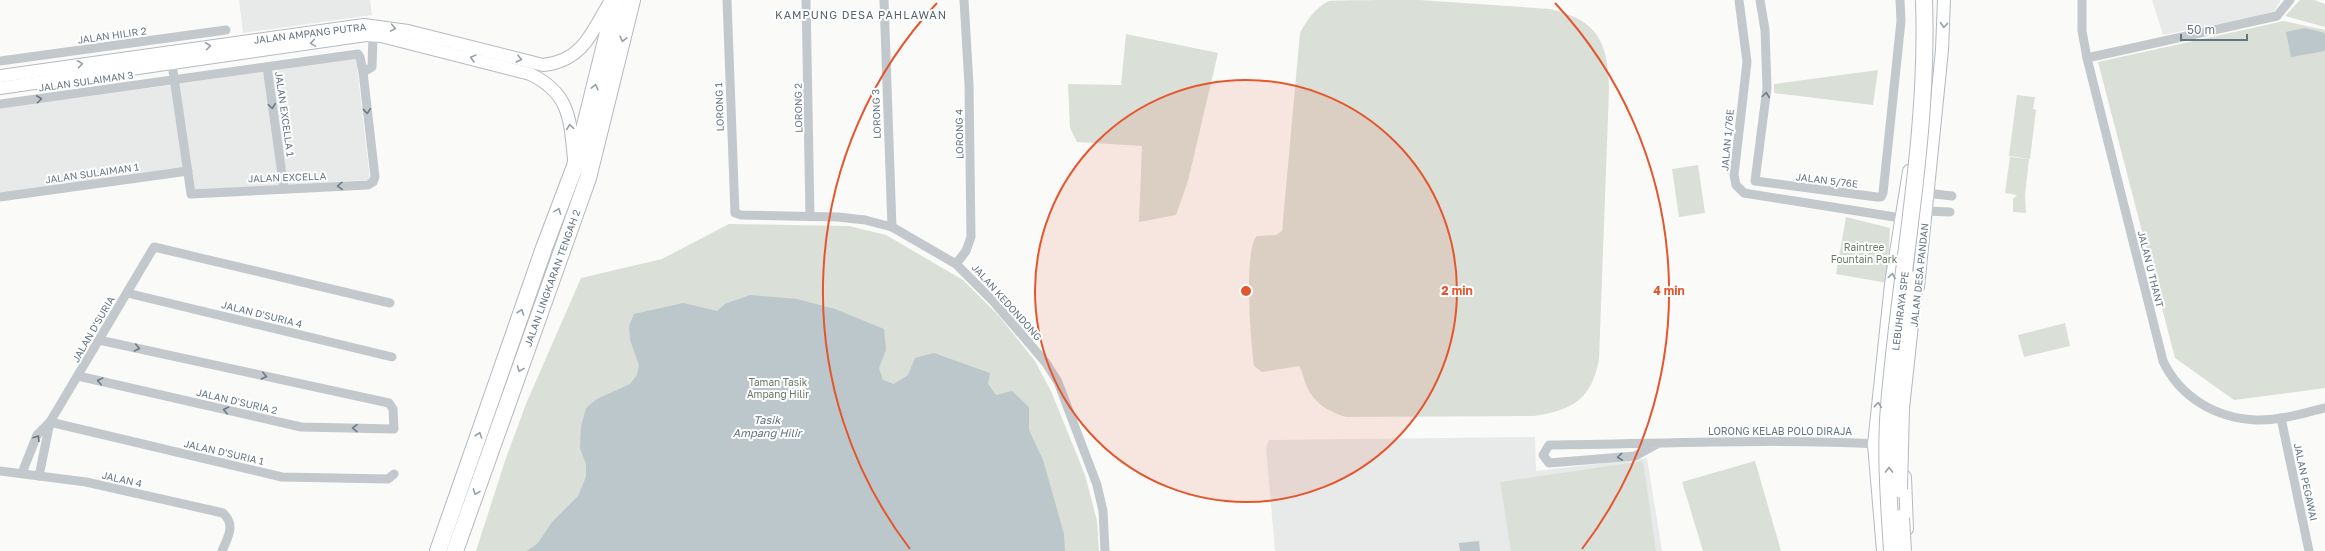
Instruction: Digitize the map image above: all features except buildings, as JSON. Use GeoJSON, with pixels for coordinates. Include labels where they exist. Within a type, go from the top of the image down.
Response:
{"type":"FeatureCollection","features":[{"type":"Feature","properties":{"kind":"highway","name":"JALAN LINGKARAN TENGAH 2"},"geometry":{"type":"LineString","coordinates":[[438,551],[544,248],[575,166],[616,0]]}},
{"type":"Feature","properties":{"kind":"highway","name":"JALAN LINGKARAN TENGAH 2"},"geometry":{"type":"LineString","coordinates":[[455,551],[588,178],[632,0]]}},
{"type":"Feature","properties":{"kind":"highway","name":"LEBUHRAYA SPE"},"geometry":{"type":"LineString","coordinates":[[1892,551],[1888,488],[1889,407],[1924,87],[1924,0]]}},
{"type":"Feature","properties":{"kind":"highway","name":"LEBUHRAYA SPE"},"geometry":{"type":"LineString","coordinates":[[1903,551],[1899,488],[1901,408],[1934,87],[1934,0]]}},
{"type":"Feature","properties":{"kind":"street","name":"JALAN AMPANG PUTRA"},"geometry":{"type":"LineString","coordinates":[[0,76],[364,24],[408,31],[543,65],[555,64],[568,59],[579,51],[611,0]]}},
{"type":"Feature","properties":{"kind":"street","name":"LORONG 1"},"geometry":{"type":"LineString","coordinates":[[727,0],[733,209],[735,213]]}},
{"type":"Feature","properties":{"kind":"street","name":"LORONG 2"},"geometry":{"type":"LineString","coordinates":[[806,0],[810,216]]}},
{"type":"Feature","properties":{"kind":"street","name":"LORONG 3"},"geometry":{"type":"LineString","coordinates":[[884,0],[892,227]]}},
{"type":"Feature","properties":{"kind":"street","name":"LORONG 4"},"geometry":{"type":"LineString","coordinates":[[956,264],[966,251],[971,237],[969,85],[964,0]]}},
{"type":"Feature","properties":{"kind":"street","name":"JALAN 1/76E"},"geometry":{"type":"LineString","coordinates":[[1738,0],[1747,62],[1734,175],[1736,185],[1744,193],[1902,218]]}},
{"type":"Feature","properties":{"kind":"street","name":"JALAN 5/76E"},"geometry":{"type":"LineString","coordinates":[[1760,0],[1765,30],[1767,88],[1755,181],[1881,197],[1901,20],[1900,0]]}},
{"type":"Feature","properties":{"kind":"street"},"geometry":{"type":"LineString","coordinates":[[1917,107],[1919,0]]}},
{"type":"Feature","properties":{"kind":"street"},"geometry":{"type":"LineString","coordinates":[[1883,551],[1874,444],[1891,284],[1902,218],[1917,107],[1926,30],[1927,0]]}},
{"type":"Feature","properties":{"kind":"street","name":"JALAN DESA PANDAN"},"geometry":{"type":"LineString","coordinates":[[1908,551],[1904,445],[1905,408],[1943,42],[1944,0]]}},
{"type":"Feature","properties":{"kind":"street","name":"JALAN U THANT"},"geometry":{"type":"LineString","coordinates":[[2082,0],[2082,31],[2087,58],[2163,361],[2172,378],[2191,398],[2211,409],[2234,417],[2256,420],[2281,418],[2325,408]]}},
{"type":"Feature","properties":{"kind":"street"},"geometry":{"type":"LineString","coordinates":[[2087,58],[2277,16],[2290,0]]}},
{"type":"Feature","properties":{"kind":"street","name":"JALAN HILIR 2"},"geometry":{"type":"LineString","coordinates":[[0,61],[226,30]]}},
{"type":"Feature","properties":{"kind":"street","name":"JALAN AMPANG PUTRA"},"geometry":{"type":"LineString","coordinates":[[0,88],[373,35],[434,48],[530,74],[542,79],[562,98],[567,110],[575,166]]}},
{"type":"Feature","properties":{"kind":"street"},"geometry":{"type":"LineString","coordinates":[[363,72],[372,68],[373,35]]}},
{"type":"Feature","properties":{"kind":"street","name":"JALAN EXCELLA"},"geometry":{"type":"LineString","coordinates":[[170,51],[191,194],[238,190],[368,185],[373,182],[375,177],[363,72]]}},
{"type":"Feature","properties":{"kind":"street","name":"JALAN SULAIMAN 3"},"geometry":{"type":"LineString","coordinates":[[0,104],[174,81],[358,54],[363,72]]}},
{"type":"Feature","properties":{"kind":"street","name":"JALAN EXCELLA 1"},"geometry":{"type":"LineString","coordinates":[[266,67],[284,189]]}},
{"type":"Feature","properties":{"kind":"street","name":"JALAN SULAIMAN 1"},"geometry":{"type":"LineString","coordinates":[[0,197],[188,171]]}},
{"type":"Feature","properties":{"kind":"street"},"geometry":{"type":"LineString","coordinates":[[1927,193],[1952,196]]}},
{"type":"Feature","properties":{"kind":"street"},"geometry":{"type":"LineString","coordinates":[[1926,211],[1950,212]]}},
{"type":"Feature","properties":{"kind":"street","name":"JALAN KEDONDONG"},"geometry":{"type":"LineString","coordinates":[[735,213],[741,215],[838,216],[892,227],[956,264],[993,301],[1046,363],[1058,382],[1097,485],[1103,511],[1105,551]]}},
{"type":"Feature","properties":{"kind":"street","name":"JALAN D'SURIA"},"geometry":{"type":"LineString","coordinates":[[50,422],[154,247],[390,303]]}},
{"type":"Feature","properties":{"kind":"street","name":"JALAN D'SURIA 4"},"geometry":{"type":"LineString","coordinates":[[127,293],[392,357]]}},
{"type":"Feature","properties":{"kind":"street","name":"JALAN D'SURIA 2"},"geometry":{"type":"LineString","coordinates":[[78,376],[301,427],[394,429],[393,409],[389,403],[99,340]]}},
{"type":"Feature","properties":{"kind":"street","name":"JALAN PEGAWAI"},"geometry":{"type":"LineString","coordinates":[[2281,418],[2309,551]]}},
{"type":"Feature","properties":{"kind":"street"},"geometry":{"type":"LineString","coordinates":[[22,473],[37,435],[50,422]]}},
{"type":"Feature","properties":{"kind":"street"},"geometry":{"type":"LineString","coordinates":[[39,476],[50,422]]}},
{"type":"Feature","properties":{"kind":"street","name":"JALAN D'SURIA 1"},"geometry":{"type":"LineString","coordinates":[[50,422],[282,476],[388,479],[394,474]]}},
{"type":"Feature","properties":{"kind":"street","name":"LORONG KELAB POLO DIRAJA"},"geometry":{"type":"LineString","coordinates":[[1656,444],[1635,456],[1549,463],[1543,455],[1548,445],[1656,444],[1698,441],[1835,441],[1904,445]]}},
{"type":"Feature","properties":{"kind":"street","name":"JALAN 4"},"geometry":{"type":"LineString","coordinates":[[0,471],[86,482],[223,513],[229,518],[231,525],[222,551]]}},
{"type":"Feature","properties":{"kind":"shaded area"},"geometry":{"type":"Polygon","coordinates":[[[239,0],[370,0],[372,15],[243,33],[239,0]]]}},
{"type":"Feature","properties":{"kind":"shaded area"},"geometry":{"type":"Polygon","coordinates":[[[2152,0],[2281,0],[2273,13],[2163,35],[2152,0]]]}},
{"type":"Feature","properties":{"kind":"shaded area"},"geometry":{"type":"Polygon","coordinates":[[[356,57],[370,180],[194,190],[178,84],[356,57]]]}},
{"type":"Feature","properties":{"kind":"shaded area"},"geometry":{"type":"Polygon","coordinates":[[[172,85],[184,168],[0,193],[0,108],[172,85]]]}},
{"type":"Feature","properties":{"kind":"shaded area"},"geometry":{"type":"Polygon","coordinates":[[[1535,437],[1536,471],[1647,458],[1662,551],[1275,551],[1266,447],[1269,440],[1535,437]]]}},
{"type":"Feature","properties":{"kind":"green space"},"geometry":{"type":"Polygon","coordinates":[[[1419,0],[1550,9],[1579,20],[1589,27],[1603,46],[1606,58],[1609,89],[1599,359],[1596,373],[1585,393],[1578,401],[1559,411],[1533,416],[1346,417],[1328,410],[1318,403],[1310,393],[1299,366],[1262,372],[1254,366],[1249,298],[1250,259],[1253,244],[1257,236],[1276,235],[1282,231],[1300,33],[1312,15],[1329,1],[1419,0]]]}},
{"type":"Feature","properties":{"kind":"green space"},"geometry":{"type":"Polygon","coordinates":[[[2300,0],[2314,0],[2325,4],[2325,27],[2285,16],[2300,0]]]}},
{"type":"Feature","properties":{"kind":"green space"},"geometry":{"type":"Polygon","coordinates":[[[2284,21],[2325,30],[2325,388],[2234,400],[2175,358],[2098,62],[2284,21]]]}},
{"type":"Feature","properties":{"kind":"green space"},"geometry":{"type":"Polygon","coordinates":[[[1126,34],[1218,53],[1188,181],[1176,215],[1139,222],[1142,146],[1077,142],[1070,128],[1068,84],[1121,85],[1126,34]]]}},
{"type":"Feature","properties":{"kind":"green space"},"geometry":{"type":"Polygon","coordinates":[[[1878,70],[1873,105],[1774,93],[1774,84],[1878,70]]]}},
{"type":"Feature","properties":{"kind":"green space"},"geometry":{"type":"Polygon","coordinates":[[[2017,95],[2035,97],[2033,109],[2036,110],[2030,159],[2009,156],[2017,95]]]}},
{"type":"Feature","properties":{"kind":"green space"},"geometry":{"type":"Polygon","coordinates":[[[2010,157],[2029,159],[2025,195],[2026,213],[2013,212],[2013,199],[2017,195],[2005,193],[2010,157]]]}},
{"type":"Feature","properties":{"kind":"green space"},"geometry":{"type":"Polygon","coordinates":[[[1698,165],[1705,213],[1679,217],[1672,169],[1698,165]]]}},
{"type":"Feature","properties":{"kind":"green space","name":"Raintree Fountain Park"},"geometry":{"type":"Polygon","coordinates":[[[1846,217],[1890,228],[1887,283],[1836,274],[1846,217]]]}},
{"type":"Feature","properties":{"kind":"green space","name":"Tasik Ampang Hilir"},"geometry":{"type":"Polygon","coordinates":[[[729,224],[849,226],[886,235],[963,280],[999,316],[1035,361],[1051,391],[1085,475],[1097,521],[1099,551],[476,551],[505,461],[526,404],[581,278],[662,259],[729,224]]]}},
{"type":"Feature","properties":{"kind":"green space"},"geometry":{"type":"Polygon","coordinates":[[[2065,323],[2070,346],[2024,357],[2018,335],[2065,323]]]}},
{"type":"Feature","properties":{"kind":"green space"},"geometry":{"type":"Polygon","coordinates":[[[1643,461],[1656,551],[1511,551],[1500,482],[1643,461]]]}},
{"type":"Feature","properties":{"kind":"green space"},"geometry":{"type":"Polygon","coordinates":[[[1755,461],[1781,551],[1703,551],[1682,482],[1755,461]]]}},
{"type":"Feature","properties":{"kind":"water"},"geometry":{"type":"Polygon","coordinates":[[[2305,28],[2325,33],[2325,51],[2291,57],[2286,32],[2305,28]]]}},
{"type":"Feature","properties":{"kind":"water","name":"Tasik Ampang Hilir"},"geometry":{"type":"Polygon","coordinates":[[[750,295],[797,299],[835,309],[884,329],[886,350],[879,368],[883,380],[894,384],[908,375],[915,358],[934,353],[990,373],[988,384],[996,395],[1012,391],[1029,407],[1029,430],[1043,460],[1064,534],[1065,551],[527,551],[538,543],[552,522],[578,496],[586,477],[586,464],[580,448],[581,427],[586,408],[597,399],[630,384],[637,375],[639,365],[630,340],[629,326],[634,314],[683,303],[717,311],[725,304],[750,295]]]}},
{"type":"Feature","properties":{"kind":"water"},"geometry":{"type":"Polygon","coordinates":[[[1479,541],[1480,551],[1460,551],[1459,543],[1479,541]]]}},
{"type":"Feature","properties":{"kind":"district","name":"KAMPUNG DESA PAHLAWAN"},"geometry":{"type":"Point","coordinates":[861,14]}},
{"type":"Feature","properties":{"kind":"park label","name":"Taman Tasik Ampang Hilir"},"geometry":{"type":"Point","coordinates":[778,388]}}]}
